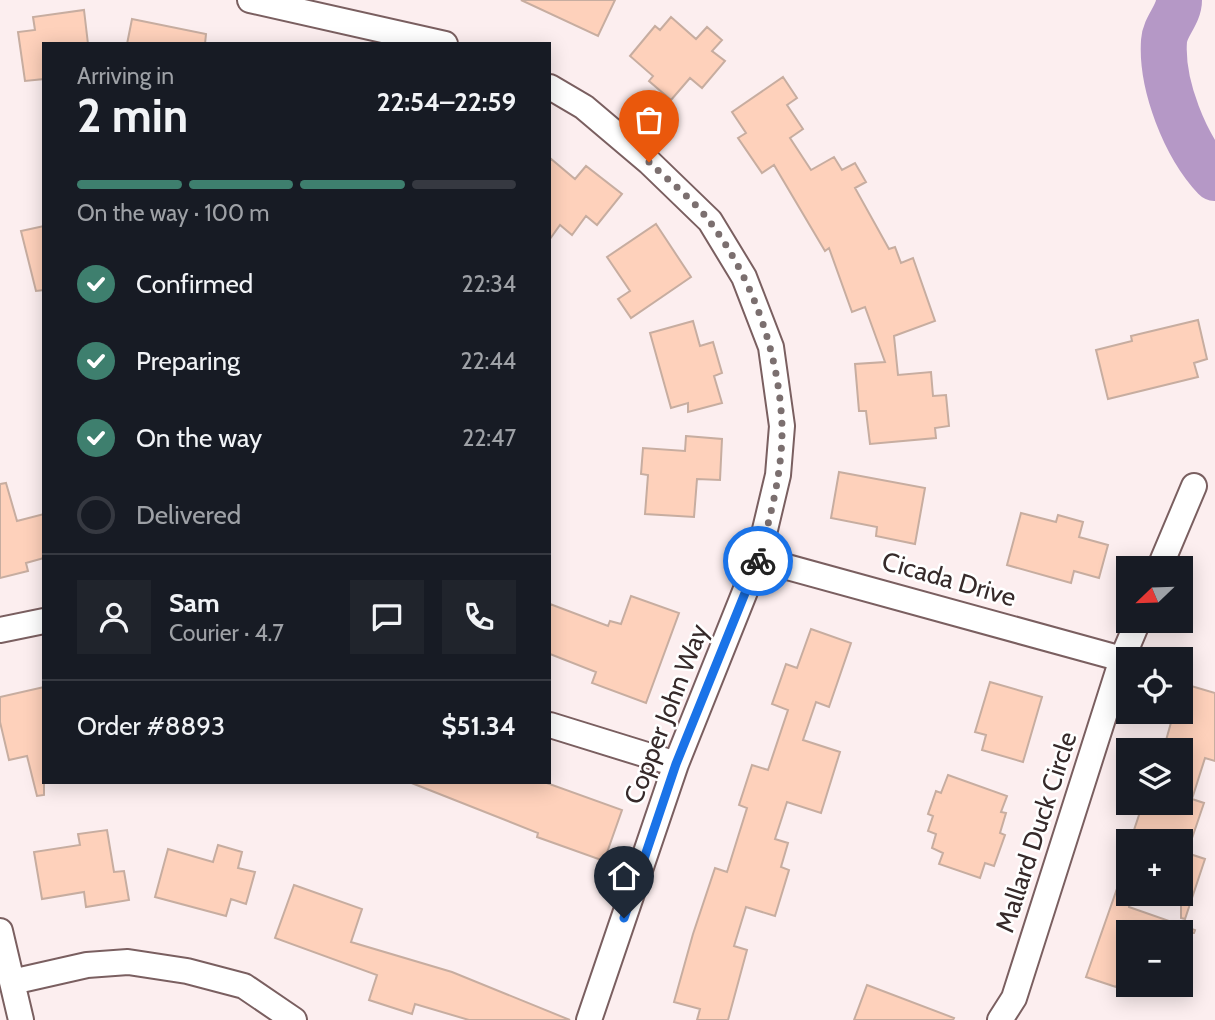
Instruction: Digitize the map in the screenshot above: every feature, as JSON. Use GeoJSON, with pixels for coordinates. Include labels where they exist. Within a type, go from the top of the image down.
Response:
{"type":"FeatureCollection","features":[{"type":"Feature","properties":{"kind":"street"},"geometry":{"type":"LineString","coordinates":[[250,0],[403,38],[430,42]]}},
{"type":"Feature","properties":{"kind":"street","name":"Copper John Way"},"geometry":{"type":"LineString","coordinates":[[551,88],[584,107],[649,162],[710,220],[744,277],[771,347],[782,426],[778,475],[758,559],[676,764],[589,1020]]}},
{"type":"Feature","properties":{"kind":"street"},"geometry":{"type":"LineString","coordinates":[[1164,556],[1194,486]]}},
{"type":"Feature","properties":{"kind":"street","name":"Cicada Drive"},"geometry":{"type":"LineString","coordinates":[[758,559],[1116,657]]}},
{"type":"Feature","properties":{"kind":"street"},"geometry":{"type":"LineString","coordinates":[[0,630],[42,621]]}},
{"type":"Feature","properties":{"kind":"street","name":"Mallard Duck Circle"},"geometry":{"type":"LineString","coordinates":[[1000,1020],[1014,998],[1116,678]]}},
{"type":"Feature","properties":{"kind":"street"},"geometry":{"type":"LineString","coordinates":[[551,725],[676,764]]}},
{"type":"Feature","properties":{"kind":"street"},"geometry":{"type":"LineString","coordinates":[[0,931],[21,1020]]}},
{"type":"Feature","properties":{"kind":"street"},"geometry":{"type":"LineString","coordinates":[[12,982],[88,965],[128,961],[187,971],[244,986],[294,1020]]}},
{"type":"Feature","properties":{"kind":"building"},"geometry":{"type":"Polygon","coordinates":[[[521,0],[615,0],[598,36],[521,0]]]}},
{"type":"Feature","properties":{"kind":"building"},"geometry":{"type":"Polygon","coordinates":[[[84,10],[88,42],[42,42],[42,79],[25,81],[18,32],[35,30],[33,17],[84,10]]]}},
{"type":"Feature","properties":{"kind":"building"},"geometry":{"type":"Polygon","coordinates":[[[671,17],[696,39],[707,27],[722,40],[712,51],[725,61],[702,88],[690,78],[671,100],[649,81],[653,76],[630,56],[655,26],[660,30],[671,17]]]}},
{"type":"Feature","properties":{"kind":"building"},"geometry":{"type":"Polygon","coordinates":[[[132,19],[206,34],[205,42],[127,42],[132,19]]]}},
{"type":"Feature","properties":{"kind":"building"},"geometry":{"type":"Polygon","coordinates":[[[783,77],[797,98],[787,105],[803,129],[790,138],[811,170],[834,157],[842,170],[855,163],[866,182],[855,188],[889,249],[895,247],[901,263],[913,258],[935,321],[894,336],[898,375],[931,372],[933,396],[946,395],[949,426],[935,428],[936,438],[870,444],[866,411],[859,411],[855,364],[885,362],[865,307],[852,312],[829,248],[825,251],[774,165],[762,173],[738,138],[746,133],[732,112],[783,77]]]}},
{"type":"Feature","properties":{"kind":"building"},"geometry":{"type":"Polygon","coordinates":[[[551,159],[575,179],[586,166],[622,194],[597,225],[586,216],[572,235],[560,225],[551,238],[551,159]]]}},
{"type":"Feature","properties":{"kind":"building"},"geometry":{"type":"Polygon","coordinates":[[[656,224],[691,277],[631,318],[618,299],[630,291],[607,257],[656,224]]]}},
{"type":"Feature","properties":{"kind":"building"},"geometry":{"type":"Polygon","coordinates":[[[42,226],[42,290],[36,291],[21,231],[42,226]]]}},
{"type":"Feature","properties":{"kind":"building"},"geometry":{"type":"Polygon","coordinates":[[[1198,320],[1207,359],[1194,363],[1198,377],[1108,399],[1096,350],[1132,341],[1131,336],[1198,320]]]}},
{"type":"Feature","properties":{"kind":"building"},"geometry":{"type":"Polygon","coordinates":[[[693,321],[700,346],[713,342],[722,373],[714,376],[722,403],[688,412],[688,403],[671,408],[650,333],[693,321]]]}},
{"type":"Feature","properties":{"kind":"building"},"geometry":{"type":"Polygon","coordinates":[[[686,436],[722,439],[720,480],[697,479],[694,517],[645,514],[648,475],[641,474],[643,448],[685,451],[686,436]]]}},
{"type":"Feature","properties":{"kind":"building"},"geometry":{"type":"Polygon","coordinates":[[[839,472],[925,488],[915,544],[876,536],[877,527],[831,518],[839,472]]]}},
{"type":"Feature","properties":{"kind":"building"},"geometry":{"type":"Polygon","coordinates":[[[6,483],[17,521],[42,515],[42,559],[26,563],[28,571],[0,578],[0,484],[6,483]]]}},
{"type":"Feature","properties":{"kind":"building"},"geometry":{"type":"Polygon","coordinates":[[[1021,513],[1056,522],[1058,515],[1083,522],[1079,537],[1108,545],[1099,578],[1074,571],[1071,583],[1007,565],[1021,513]]]}},
{"type":"Feature","properties":{"kind":"building"},"geometry":{"type":"Polygon","coordinates":[[[631,596],[679,613],[646,703],[592,683],[596,672],[551,654],[551,604],[608,626],[610,621],[621,624],[631,596]]]}},
{"type":"Feature","properties":{"kind":"building"},"geometry":{"type":"Polygon","coordinates":[[[811,629],[851,643],[829,707],[816,702],[803,740],[840,752],[821,813],[787,802],[775,839],[788,843],[781,867],[789,870],[775,916],[746,907],[734,946],[747,950],[728,1020],[697,1020],[700,1009],[674,1002],[693,934],[715,868],[727,872],[747,808],[739,805],[752,765],[768,770],[788,710],[772,704],[786,664],[797,668],[811,629]]]}},
{"type":"Feature","properties":{"kind":"building"},"geometry":{"type":"Polygon","coordinates":[[[990,682],[1042,697],[1023,762],[982,750],[986,735],[975,732],[990,682]]]}},
{"type":"Feature","properties":{"kind":"building"},"geometry":{"type":"Polygon","coordinates":[[[42,687],[44,795],[37,796],[27,756],[9,760],[0,722],[0,697],[42,687]]]}},
{"type":"Feature","properties":{"kind":"building"},"geometry":{"type":"Polygon","coordinates":[[[1193,687],[1215,693],[1215,761],[1205,758],[1193,796],[1193,738],[1167,738],[1171,724],[1193,724],[1193,687]]]}},
{"type":"Feature","properties":{"kind":"building"},"geometry":{"type":"Polygon","coordinates":[[[948,775],[1007,796],[1001,812],[1006,813],[1000,833],[1005,835],[994,866],[985,863],[980,878],[939,864],[943,853],[932,848],[936,834],[928,831],[933,816],[928,814],[936,791],[941,793],[948,775]]]}},
{"type":"Feature","properties":{"kind":"building"},"geometry":{"type":"Polygon","coordinates":[[[414,784],[550,784],[622,810],[604,861],[537,837],[538,833],[414,784]]]}},
{"type":"Feature","properties":{"kind":"building"},"geometry":{"type":"Polygon","coordinates":[[[1193,799],[1204,803],[1193,835],[1193,829],[1134,829],[1139,815],[1193,815],[1193,799]]]}},
{"type":"Feature","properties":{"kind":"building"},"geometry":{"type":"Polygon","coordinates":[[[107,830],[114,872],[124,871],[129,900],[86,907],[84,892],[42,899],[34,852],[80,845],[78,834],[107,830]]]}},
{"type":"Feature","properties":{"kind":"building"},"geometry":{"type":"Polygon","coordinates":[[[218,845],[242,852],[238,868],[255,872],[246,904],[231,899],[226,916],[155,897],[168,849],[213,862],[218,845]]]}},
{"type":"Feature","properties":{"kind":"building"},"geometry":{"type":"Polygon","coordinates":[[[1193,855],[1205,859],[1193,895],[1193,855]]]}},
{"type":"Feature","properties":{"kind":"building"},"geometry":{"type":"Polygon","coordinates":[[[294,885],[362,909],[351,942],[452,972],[570,1020],[469,1020],[415,1004],[412,1014],[369,1000],[377,975],[275,938],[294,885]]]}},
{"type":"Feature","properties":{"kind":"building"},"geometry":{"type":"Polygon","coordinates":[[[1116,892],[1116,906],[1129,906],[1166,920],[1116,920],[1116,987],[1086,977],[1116,892]]]}},
{"type":"Feature","properties":{"kind":"building"},"geometry":{"type":"Polygon","coordinates":[[[1181,906],[1189,906],[1185,919],[1181,918],[1181,906]]]}},
{"type":"Feature","properties":{"kind":"building"},"geometry":{"type":"Polygon","coordinates":[[[867,985],[954,1018],[854,1020],[867,985]]]}},
{"type":"Feature","properties":{"kind":"waterway"},"geometry":{"type":"LineString","coordinates":[[1179,0],[1164,41],[1166,76],[1185,132],[1204,165],[1215,178]]}},
{"type":"Feature","properties":{"kind":"way so far"},"geometry":{"type":"LineString","coordinates":[[649,162],[710,220],[744,277],[771,347],[782,426],[778,475],[758,561]]}},
{"type":"Feature","properties":{"kind":"route"},"geometry":{"type":"LineString","coordinates":[[624,918],[676,764],[758,561]]}}]}
